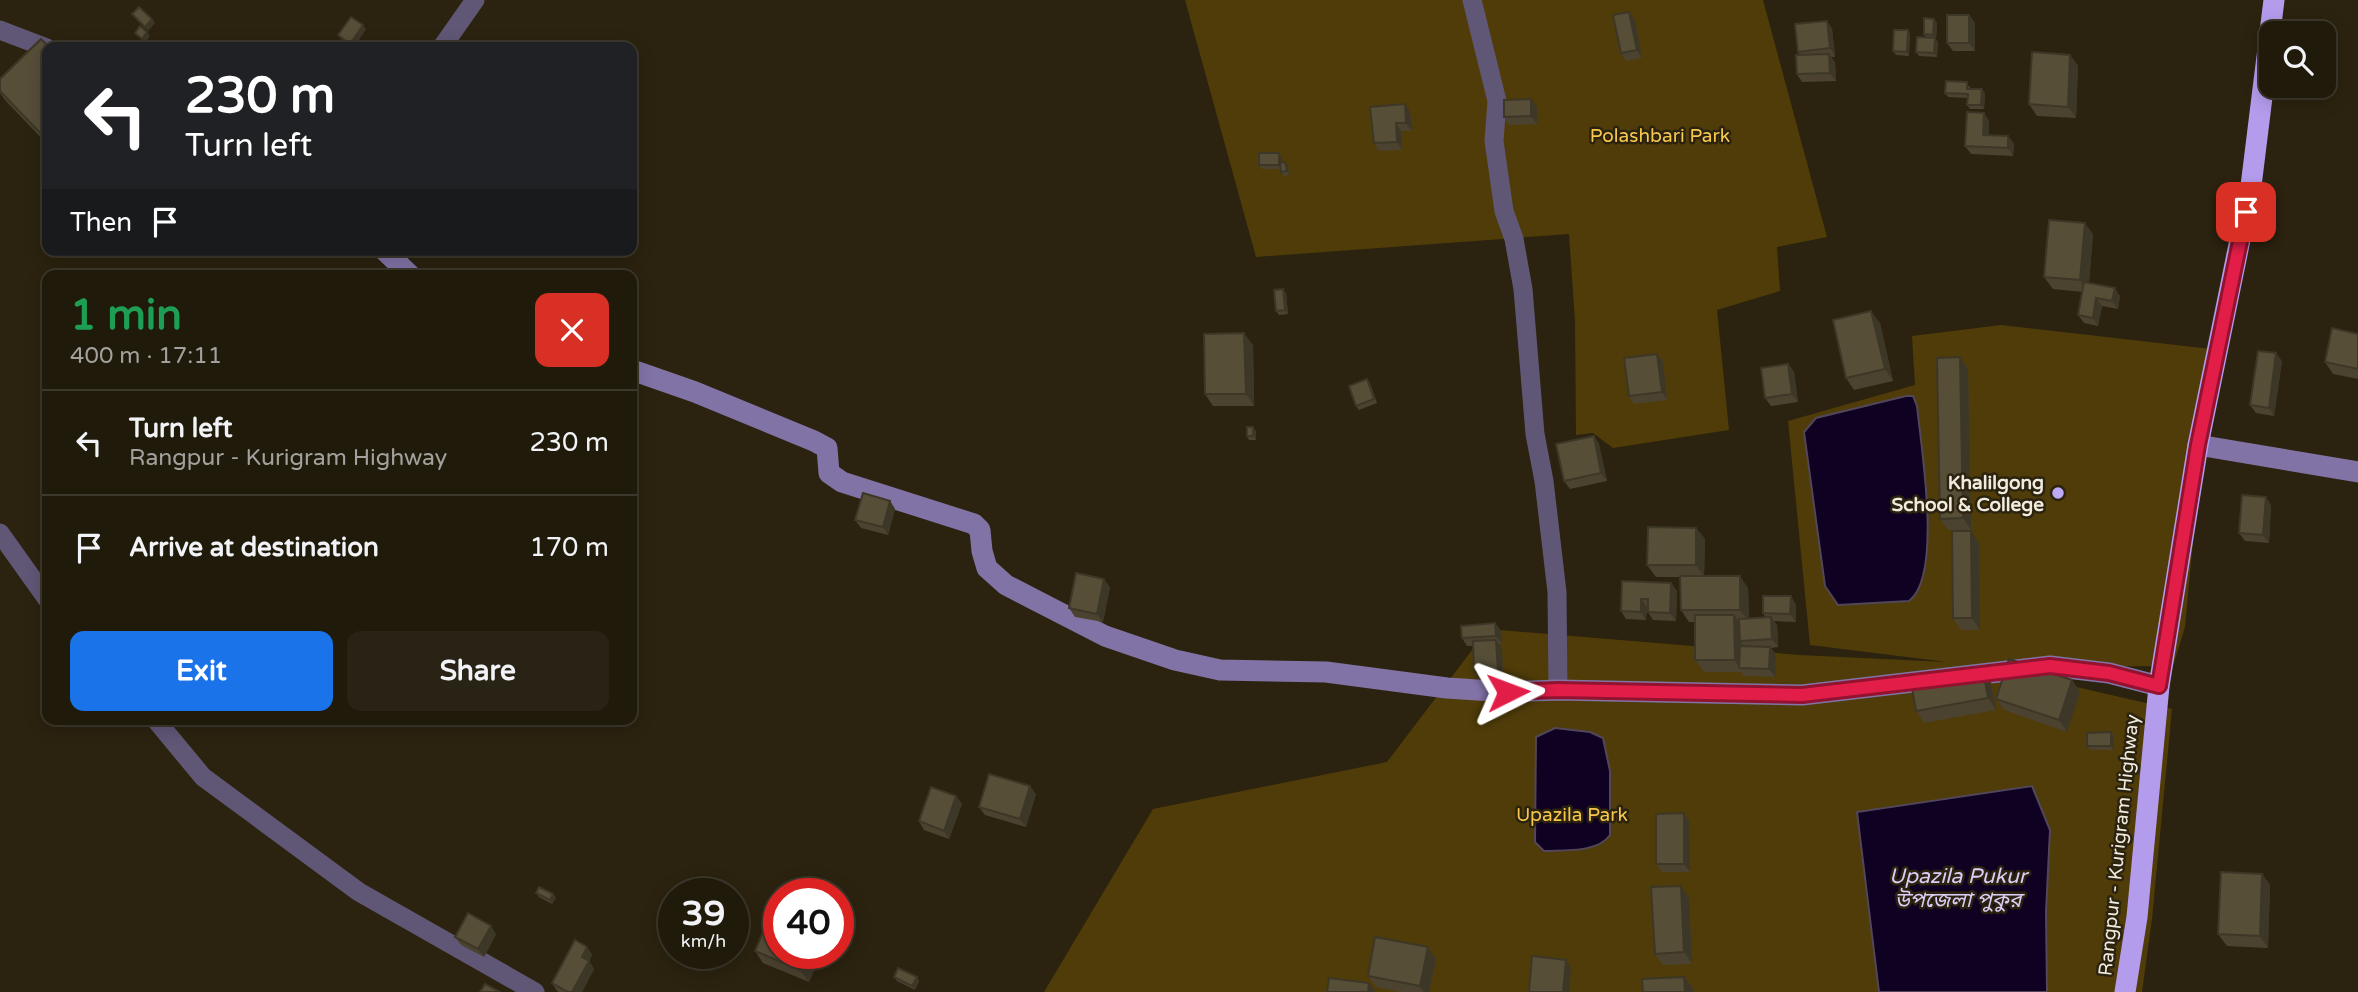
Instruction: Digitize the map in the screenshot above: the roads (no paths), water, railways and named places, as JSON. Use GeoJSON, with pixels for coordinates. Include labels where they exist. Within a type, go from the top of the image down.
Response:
{"type":"FeatureCollection","features":[{"type":"Feature","properties":{"kind":"highway","name":"Rangpur - Kurigram Highway"},"geometry":{"type":"LineString","coordinates":[[2125,992],[2137,917],[2159,686],[2198,445],[2251,186],[2274,0]]}},
{"type":"Feature","properties":{"kind":"street"},"geometry":{"type":"LineString","coordinates":[[446,42],[475,0]]}},
{"type":"Feature","properties":{"kind":"street"},"geometry":{"type":"LineString","coordinates":[[1472,0],[1497,101],[1494,141],[1504,211],[1514,239],[1523,289],[1535,433],[1544,481],[1557,592],[1558,690]]}},
{"type":"Feature","properties":{"kind":"street"},"geometry":{"type":"LineString","coordinates":[[0,30],[42,46]]}},
{"type":"Feature","properties":{"kind":"street"},"geometry":{"type":"LineString","coordinates":[[390,256],[405,270]]}},
{"type":"Feature","properties":{"kind":"street"},"geometry":{"type":"LineString","coordinates":[[637,372],[695,392],[814,441],[827,448],[830,473],[842,482],[974,524],[980,530],[987,568],[1006,585],[1068,619],[1175,660],[1220,670],[1326,672],[1508,692],[1558,690],[1802,695],[2050,666],[2109,673],[2159,686]]}},
{"type":"Feature","properties":{"kind":"street"},"geometry":{"type":"LineString","coordinates":[[2198,445],[2358,472]]}},
{"type":"Feature","properties":{"kind":"street"},"geometry":{"type":"LineString","coordinates":[[0,533],[42,592]]}},
{"type":"Feature","properties":{"kind":"street"},"geometry":{"type":"LineString","coordinates":[[160,725],[203,777],[359,892],[535,992]]}},
{"type":"Feature","properties":{"kind":"water"},"geometry":{"type":"Polygon","coordinates":[[[1913,396],[1917,406],[1925,479],[1928,539],[1919,587],[1909,601],[1838,605],[1825,586],[1804,432],[1816,418],[1913,396]]]}},
{"type":"Feature","properties":{"kind":"water"},"geometry":{"type":"Polygon","coordinates":[[[1555,728],[1590,732],[1603,738],[1610,771],[1610,835],[1589,848],[1544,851],[1535,842],[1536,737],[1555,728]]]}},
{"type":"Feature","properties":{"kind":"water","name":"Upazila Pukur উপজেলা পুকুর"},"geometry":{"type":"Polygon","coordinates":[[[2032,786],[2050,830],[2046,912],[2047,992],[1879,992],[1857,812],[2032,786]]]}},
{"type":"Feature","properties":{"kind":"place","name":"Khalilgong School & College"},"geometry":{"type":"Point","coordinates":[2058,493]}},
{"type":"Feature","properties":{"kind":"park label","name":"Polashbari Park"},"geometry":{"type":"Point","coordinates":[1660,135]}},
{"type":"Feature","properties":{"kind":"park label","name":"Upazila Park"},"geometry":{"type":"Point","coordinates":[1572,814]}}]}
